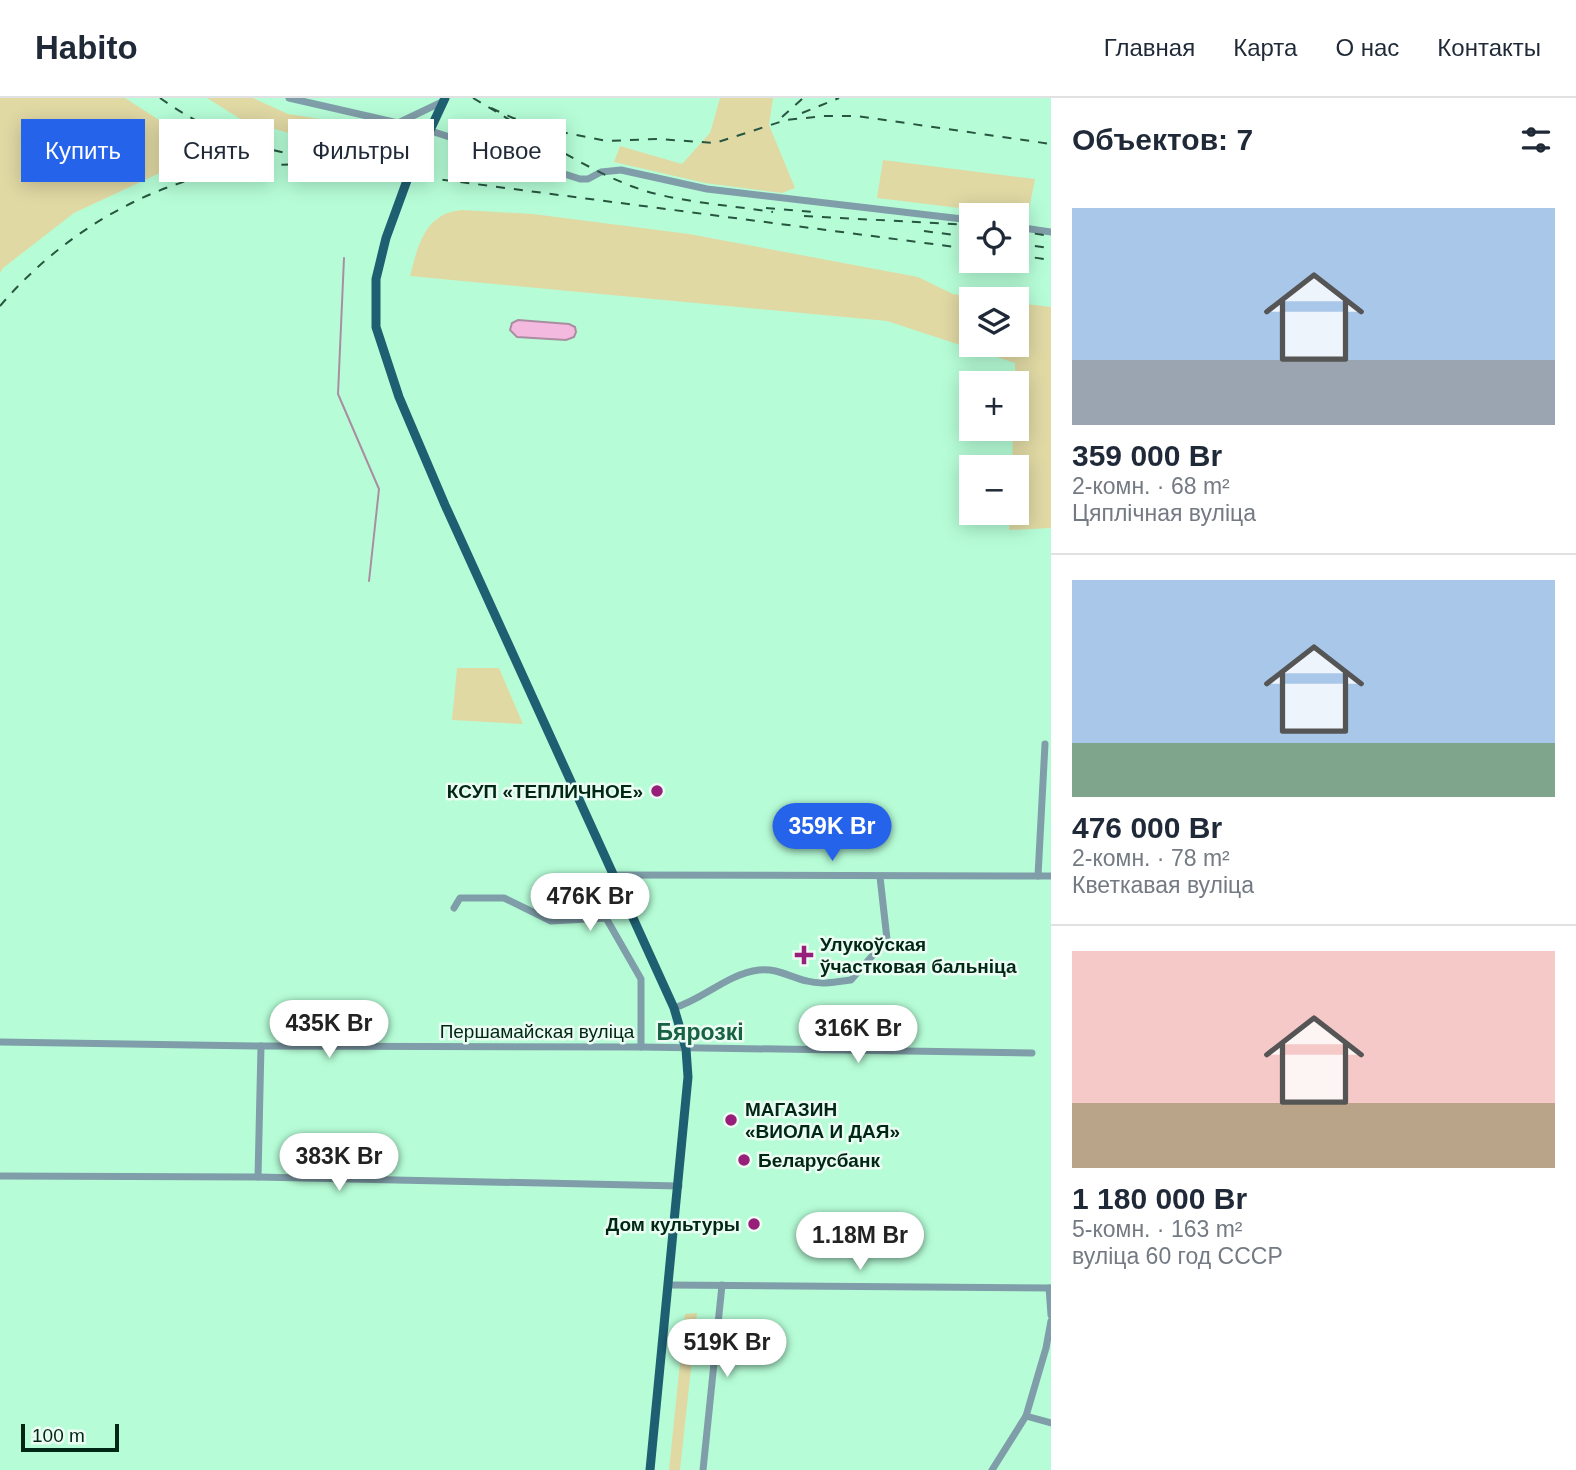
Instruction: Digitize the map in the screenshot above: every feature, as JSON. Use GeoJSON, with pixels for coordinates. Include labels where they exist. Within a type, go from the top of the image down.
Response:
{"type":"FeatureCollection","features":[{"type":"Feature","properties":{"kind":"main road"},"geometry":{"type":"LineString","coordinates":[[434,124],[445,99]]}},
{"type":"Feature","properties":{"kind":"main road"},"geometry":{"type":"LineString","coordinates":[[407,182],[380,259],[375,302],[376,327],[400,397],[445,505],[674,1008],[686,1049],[688,1077],[679,1186],[650,1470]]}},
{"type":"Feature","properties":{"kind":"street"},"geometry":{"type":"LineString","coordinates":[[289,98],[381,119]]}},
{"type":"Feature","properties":{"kind":"street"},"geometry":{"type":"LineString","coordinates":[[406,119],[445,99]]}},
{"type":"Feature","properties":{"kind":"street"},"geometry":{"type":"LineString","coordinates":[[434,132],[580,178],[588,179],[601,172],[621,170],[707,189],[959,219]]}},
{"type":"Feature","properties":{"kind":"street"},"geometry":{"type":"LineString","coordinates":[[1029,229],[1051,232]]}},
{"type":"Feature","properties":{"kind":"street"},"geometry":{"type":"LineString","coordinates":[[1038,876],[1045,744]]}},
{"type":"Feature","properties":{"kind":"street"},"geometry":{"type":"LineString","coordinates":[[613,875],[1051,876]]}},
{"type":"Feature","properties":{"kind":"street"},"geometry":{"type":"LineString","coordinates":[[674,1008],[687,1004],[734,976],[757,971],[775,970],[805,981],[826,984],[851,980],[887,939],[880,877]]}},
{"type":"Feature","properties":{"kind":"street"},"geometry":{"type":"LineString","coordinates":[[454,908],[460,898],[504,898],[551,921],[606,918],[640,979],[641,1047]]}},
{"type":"Feature","properties":{"kind":"street","name":"Першамайская вуліца"},"geometry":{"type":"LineString","coordinates":[[0,1042],[1032,1053]]}},
{"type":"Feature","properties":{"kind":"street"},"geometry":{"type":"LineString","coordinates":[[258,1177],[261,1046]]}},
{"type":"Feature","properties":{"kind":"street"},"geometry":{"type":"LineString","coordinates":[[0,1176],[258,1177],[679,1186]]}},
{"type":"Feature","properties":{"kind":"street"},"geometry":{"type":"LineString","coordinates":[[669,1284],[1050,1288],[1051,1315]]}},
{"type":"Feature","properties":{"kind":"street"},"geometry":{"type":"LineString","coordinates":[[704,1470],[722,1285]]}},
{"type":"Feature","properties":{"kind":"street"},"geometry":{"type":"LineString","coordinates":[[992,1470],[1027,1416],[1051,1321]]}},
{"type":"Feature","properties":{"kind":"street"},"geometry":{"type":"LineString","coordinates":[[1027,1416],[1051,1423]]}},
{"type":"Feature","properties":{"kind":"shaded area"},"geometry":{"type":"Polygon","coordinates":[[[0,98],[125,98],[159,120],[159,173],[145,180],[145,119],[21,119],[21,182],[140,182],[74,213],[0,273],[0,98]]]}},
{"type":"Feature","properties":{"kind":"shaded area"},"geometry":{"type":"Polygon","coordinates":[[[207,98],[253,98],[288,114],[321,119],[288,119],[288,133],[274,129],[274,119],[240,119],[207,98]]]}},
{"type":"Feature","properties":{"kind":"shaded area"},"geometry":{"type":"Polygon","coordinates":[[[720,98],[773,98],[769,125],[795,188],[782,193],[705,183],[614,162],[620,146],[682,164],[710,133],[720,98]]]}},
{"type":"Feature","properties":{"kind":"shaded area"},"geometry":{"type":"Polygon","coordinates":[[[883,160],[1035,179],[1029,209],[1029,203],[959,203],[959,208],[877,198],[883,160]]]}},
{"type":"Feature","properties":{"kind":"shaded area"},"geometry":{"type":"Polygon","coordinates":[[[462,210],[533,214],[689,234],[918,277],[959,295],[959,345],[887,321],[410,276],[425,232],[439,217],[462,210]]]}},
{"type":"Feature","properties":{"kind":"shaded area"},"geometry":{"type":"Polygon","coordinates":[[[1029,304],[1051,307],[1051,528],[1009,530],[1009,525],[1029,525],[1029,455],[1012,455],[1013,441],[1029,441],[1029,371],[1015,371],[1015,363],[997,357],[1029,357],[1029,304]]]}},
{"type":"Feature","properties":{"kind":"shaded area"},"geometry":{"type":"Polygon","coordinates":[[[518,320],[569,324],[575,327],[576,332],[574,337],[566,340],[517,337],[510,330],[512,323],[518,320]]]}},
{"type":"Feature","properties":{"kind":"shaded area"},"geometry":{"type":"Polygon","coordinates":[[[457,668],[499,668],[523,724],[452,720],[457,668]]]}},
{"type":"Feature","properties":{"kind":"shaded area"},"geometry":{"type":"Polygon","coordinates":[[[697,1313],[680,1470],[669,1470],[685,1314],[697,1313]]]}},
{"type":"Feature","properties":{"kind":"waterway"},"geometry":{"type":"LineString","coordinates":[[344,258],[338,394],[379,489],[369,581]]}},
{"type":"Feature","properties":{"kind":"railway"},"geometry":{"type":"LineString","coordinates":[[160,98],[212,129],[267,149],[288,153]]}},
{"type":"Feature","properties":{"kind":"railway"},"geometry":{"type":"LineString","coordinates":[[473,98],[570,156],[631,186],[682,199],[773,212]]}},
{"type":"Feature","properties":{"kind":"railway"},"geometry":{"type":"LineString","coordinates":[[782,117],[803,98]]}},
{"type":"Feature","properties":{"kind":"railway"},"geometry":{"type":"LineString","coordinates":[[802,113],[839,98]]}},
{"type":"Feature","properties":{"kind":"railway"},"geometry":{"type":"LineString","coordinates":[[491,108],[513,118],[561,132],[607,141],[657,139],[715,143],[786,120],[857,116],[1051,144]]}},
{"type":"Feature","properties":{"kind":"railway"},"geometry":{"type":"LineString","coordinates":[[0,306],[23,281],[75,237],[134,202],[165,188],[198,178],[271,165],[338,166],[959,247]]}},
{"type":"Feature","properties":{"kind":"railway"},"geometry":{"type":"LineString","coordinates":[[766,208],[814,212]]}},
{"type":"Feature","properties":{"kind":"railway"},"geometry":{"type":"LineString","coordinates":[[804,216],[959,224]]}},
{"type":"Feature","properties":{"kind":"railway"},"geometry":{"type":"LineString","coordinates":[[924,231],[959,235]]}},
{"type":"Feature","properties":{"kind":"railway"},"geometry":{"type":"LineString","coordinates":[[1029,233],[1051,236]]}},
{"type":"Feature","properties":{"kind":"railway"},"geometry":{"type":"LineString","coordinates":[[1029,245],[1051,248]]}},
{"type":"Feature","properties":{"kind":"railway"},"geometry":{"type":"LineString","coordinates":[[1029,257],[1051,260]]}},
{"type":"Feature","properties":{"kind":"place","name":"КСУП «ТЕПЛИЧНОЕ»"},"geometry":{"type":"Point","coordinates":[657,791]}},
{"type":"Feature","properties":{"kind":"place","name":"Улукоўская ўчастковая бальніца"},"geometry":{"type":"Point","coordinates":[804,955]}},
{"type":"Feature","properties":{"kind":"place","name":"МАГАЗИН «ВИОЛА И ДАЯ»"},"geometry":{"type":"Point","coordinates":[731,1120]}},
{"type":"Feature","properties":{"kind":"place","name":"Беларусбанк"},"geometry":{"type":"Point","coordinates":[744,1160]}},
{"type":"Feature","properties":{"kind":"place","name":"Дом культуры"},"geometry":{"type":"Point","coordinates":[754,1224]}},
{"type":"Feature","properties":{"kind":"district","name":"Бярозкі"},"geometry":{"type":"Point","coordinates":[700,1032]}}]}
